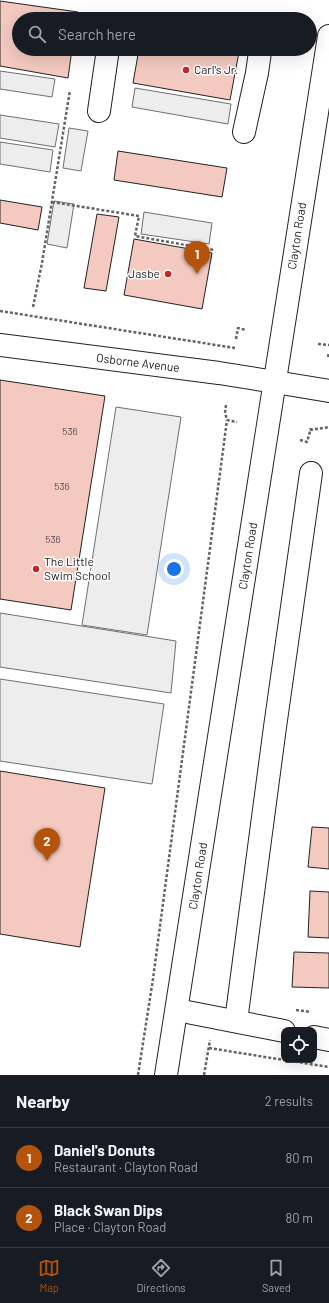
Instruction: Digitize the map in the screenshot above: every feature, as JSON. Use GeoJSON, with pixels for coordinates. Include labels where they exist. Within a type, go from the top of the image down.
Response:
{"type":"FeatureCollection","features":[{"type":"Feature","properties":{"kind":"main road","name":"Clayton Road"},"geometry":{"type":"LineString","coordinates":[[166,1075],[329,36]]}},
{"type":"Feature","properties":{"kind":"main road"},"geometry":{"type":"LineString","coordinates":[[99,111],[107,56]]}},
{"type":"Feature","properties":{"kind":"main road"},"geometry":{"type":"LineString","coordinates":[[244,132],[259,56]]}},
{"type":"Feature","properties":{"kind":"main road","name":"Osborne Avenue"},"geometry":{"type":"LineString","coordinates":[[0,345],[219,373],[329,390]]}},
{"type":"Feature","properties":{"kind":"main road"},"geometry":{"type":"LineString","coordinates":[[236,1021],[275,727],[311,473]]}},
{"type":"Feature","properties":{"kind":"main road"},"geometry":{"type":"LineString","coordinates":[[177,1010],[281,1030]]}},
{"type":"Feature","properties":{"kind":"main road"},"geometry":{"type":"LineString","coordinates":[[317,1038],[329,1040]]}},
{"type":"Feature","properties":{"kind":"path"},"geometry":{"type":"LineString","coordinates":[[33,307],[42,262],[70,90]]}},
{"type":"Feature","properties":{"kind":"path"},"geometry":{"type":"LineString","coordinates":[[52,202],[139,216],[135,236],[214,250]]}},
{"type":"Feature","properties":{"kind":"path"},"geometry":{"type":"LineString","coordinates":[[0,311],[235,348]]}},
{"type":"Feature","properties":{"kind":"path"},"geometry":{"type":"LineString","coordinates":[[236,339],[238,328],[246,330]]}},
{"type":"Feature","properties":{"kind":"path"},"geometry":{"type":"LineString","coordinates":[[318,344],[329,346]]}},
{"type":"Feature","properties":{"kind":"path"},"geometry":{"type":"LineString","coordinates":[[328,357],[329,352]]}},
{"type":"Feature","properties":{"kind":"path"},"geometry":{"type":"LineString","coordinates":[[138,1075],[154,971],[227,420],[225,413],[226,405]]}},
{"type":"Feature","properties":{"kind":"path"},"geometry":{"type":"LineString","coordinates":[[227,420],[236,422]]}},
{"type":"Feature","properties":{"kind":"path"},"geometry":{"type":"LineString","coordinates":[[300,440],[307,442],[311,429],[329,427]]}},
{"type":"Feature","properties":{"kind":"path"},"geometry":{"type":"LineString","coordinates":[[209,1048],[281,1060]]}},
{"type":"Feature","properties":{"kind":"path"},"geometry":{"type":"LineString","coordinates":[[303,1063],[329,1067]]}},
{"type":"Feature","properties":{"kind":"shaded area"},"geometry":{"type":"Polygon","coordinates":[[[0,71],[55,79],[52,97],[0,89],[0,71]]]}},
{"type":"Feature","properties":{"kind":"shaded area"},"geometry":{"type":"Polygon","coordinates":[[[135,88],[231,104],[228,124],[132,107],[135,88]]]}},
{"type":"Feature","properties":{"kind":"shaded area"},"geometry":{"type":"Polygon","coordinates":[[[0,115],[59,124],[55,147],[0,138],[0,115]]]}},
{"type":"Feature","properties":{"kind":"shaded area"},"geometry":{"type":"Polygon","coordinates":[[[69,128],[88,131],[81,171],[63,168],[69,128]]]}},
{"type":"Feature","properties":{"kind":"shaded area"},"geometry":{"type":"Polygon","coordinates":[[[0,142],[53,150],[50,172],[0,164],[0,142]]]}},
{"type":"Feature","properties":{"kind":"shaded area"},"geometry":{"type":"Polygon","coordinates":[[[54,201],[74,204],[67,248],[47,244],[54,201]]]}},
{"type":"Feature","properties":{"kind":"shaded area"},"geometry":{"type":"Polygon","coordinates":[[[144,212],[212,223],[209,244],[141,234],[144,212]]]}},
{"type":"Feature","properties":{"kind":"shaded area"},"geometry":{"type":"Polygon","coordinates":[[[116,407],[181,417],[147,635],[82,625],[116,407]]]}},
{"type":"Feature","properties":{"kind":"shaded area"},"geometry":{"type":"Polygon","coordinates":[[[0,613],[176,641],[171,693],[0,667],[0,613]]]}},
{"type":"Feature","properties":{"kind":"shaded area"},"geometry":{"type":"Polygon","coordinates":[[[0,679],[164,704],[152,784],[0,761],[0,679]]]}},
{"type":"Feature","properties":{"kind":"building"},"geometry":{"type":"Polygon","coordinates":[[[0,1],[78,12],[12,12],[12,56],[71,56],[68,78],[0,66],[0,1]]]}},
{"type":"Feature","properties":{"kind":"building"},"geometry":{"type":"Polygon","coordinates":[[[138,56],[238,56],[230,100],[133,83],[138,56]]]}},
{"type":"Feature","properties":{"kind":"building"},"geometry":{"type":"Polygon","coordinates":[[[118,151],[227,168],[222,197],[114,180],[118,151]]]}},
{"type":"Feature","properties":{"kind":"building"},"geometry":{"type":"Polygon","coordinates":[[[0,200],[42,207],[38,230],[0,223],[0,200]]]}},
{"type":"Feature","properties":{"kind":"building"},"geometry":{"type":"Polygon","coordinates":[[[97,214],[119,217],[106,291],[84,288],[97,214]]]}},
{"type":"Feature","properties":{"kind":"building","name":"Jasbe"},"geometry":{"type":"Polygon","coordinates":[[[134,239],[212,253],[202,309],[124,295],[134,239]]]}},
{"type":"Feature","properties":{"kind":"building"},"geometry":{"type":"Polygon","coordinates":[[[0,380],[105,396],[71,610],[0,599],[0,380]]]}},
{"type":"Feature","properties":{"kind":"building"},"geometry":{"type":"Polygon","coordinates":[[[0,771],[105,788],[80,947],[0,934],[0,771]]]}},
{"type":"Feature","properties":{"kind":"building"},"geometry":{"type":"Polygon","coordinates":[[[312,827],[329,828],[329,869],[308,867],[312,827]]]}},
{"type":"Feature","properties":{"kind":"building"},"geometry":{"type":"Polygon","coordinates":[[[310,891],[329,892],[329,938],[308,937],[310,891]]]}},
{"type":"Feature","properties":{"kind":"building"},"geometry":{"type":"Polygon","coordinates":[[[294,952],[329,953],[329,988],[292,987],[294,952]]]}},
{"type":"Feature","properties":{"kind":"place","name":"Carl's Jr."},"geometry":{"type":"Point","coordinates":[186,70]}},
{"type":"Feature","properties":{"kind":"place","name":"Jasbe"},"geometry":{"type":"Point","coordinates":[168,274]}},
{"type":"Feature","properties":{"kind":"place","name":"Daniel's Donuts"},"geometry":{"type":"Point","coordinates":[197,274]}},
{"type":"Feature","properties":{"kind":"place","name":"The Little Swim School"},"geometry":{"type":"Point","coordinates":[36,569]}},
{"type":"Feature","properties":{"kind":"place","name":"Black Swan Dips"},"geometry":{"type":"Point","coordinates":[47,861]}}]}
